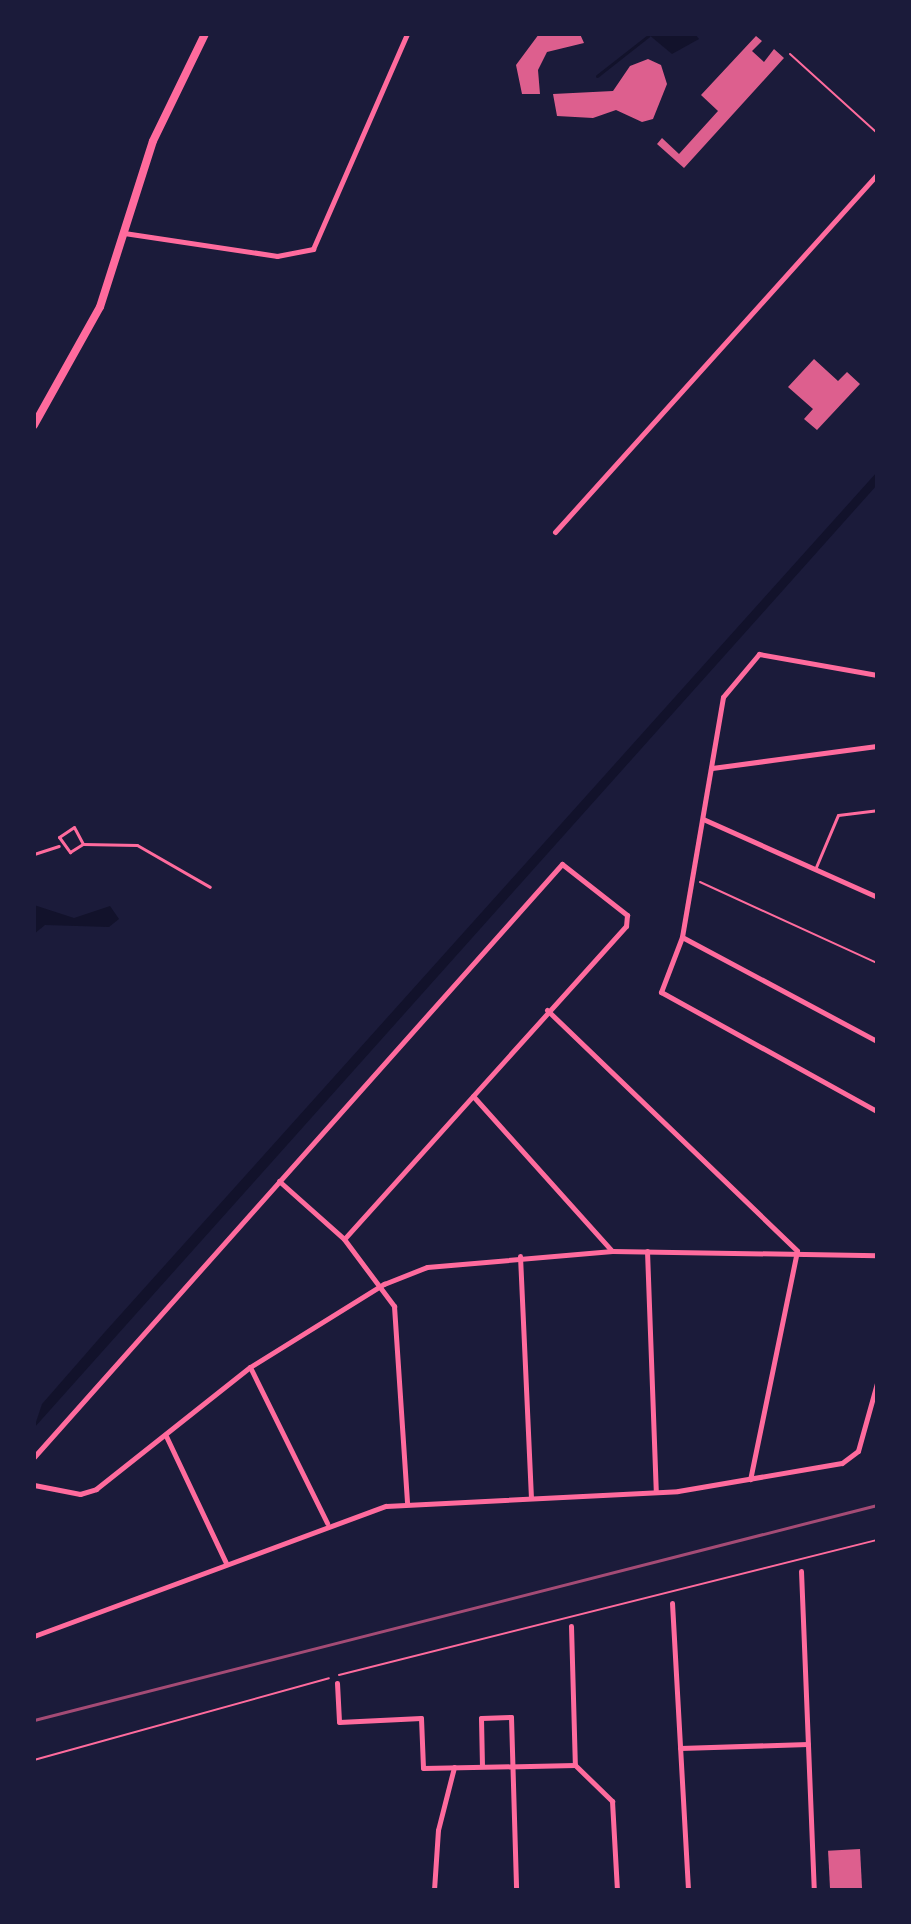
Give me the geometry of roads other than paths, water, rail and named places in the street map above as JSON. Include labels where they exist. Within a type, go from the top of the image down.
[{"type":"main road","points":[[34,425],[89,329],[153,141],[205,34]]},
{"type":"street","points":[[123,233],[277,256],[313,249],[407,34]]},
{"type":"street","points":[[555,532],[877,174]]},
{"type":"street","points":[[877,675],[759,654],[721,701],[682,937],[661,992],[877,1111]]},
{"type":"street","points":[[712,768],[877,746]]},
{"type":"street","points":[[703,819],[877,897]]},
{"type":"street","points":[[34,1457],[562,864],[619,908],[626,926],[547,1010],[344,1239]]},
{"type":"street","points":[[682,937],[877,1041]]},
{"type":"street","points":[[547,1010],[797,1251]]},
{"type":"street","points":[[473,1096],[612,1251]]},
{"type":"street","points":[[279,1181],[344,1239],[384,1284],[397,1314],[407,1504]]},
{"type":"street","points":[[34,1485],[87,1493],[166,1436],[250,1367],[384,1284],[436,1264],[612,1251],[797,1251],[877,1255]]},
{"type":"street","points":[[647,1251],[656,1491]]},
{"type":"street","points":[[750,1479],[797,1251]]},
{"type":"street","points":[[520,1256],[531,1497]]},
{"type":"street","points":[[250,1367],[327,1523]]},
{"type":"street","points":[[34,1636],[327,1523],[407,1504],[656,1491],[750,1479],[852,1458],[877,1383]]},
{"type":"street","points":[[166,1436],[226,1563]]},
{"type":"street","points":[[801,1571],[814,1890]]},
{"type":"street","points":[[672,1603],[688,1890]]},
{"type":"street","points":[[571,1626],[575,1765],[612,1801],[617,1890]]},
{"type":"street","points":[[337,1683],[339,1722],[421,1718],[423,1768],[575,1765]]},
{"type":"street","points":[[482,1766],[481,1718],[511,1717],[516,1890]]},
{"type":"street","points":[[680,1748],[808,1744]]},
{"type":"street","points":[[434,1890],[438,1830],[454,1767]]},
{"type":"lane","points":[[815,870],[838,815],[877,810]]},
{"type":"lane","points":[[60,846],[60,833],[70,827],[81,832],[83,844]]},
{"type":"lane","points":[[34,854],[60,846],[70,852],[83,844],[137,845],[210,887]]},
{"type":"waterway","points":[[597,76],[648,36]]},
{"type":"railway","points":[[34,1720],[877,1505]]}]
